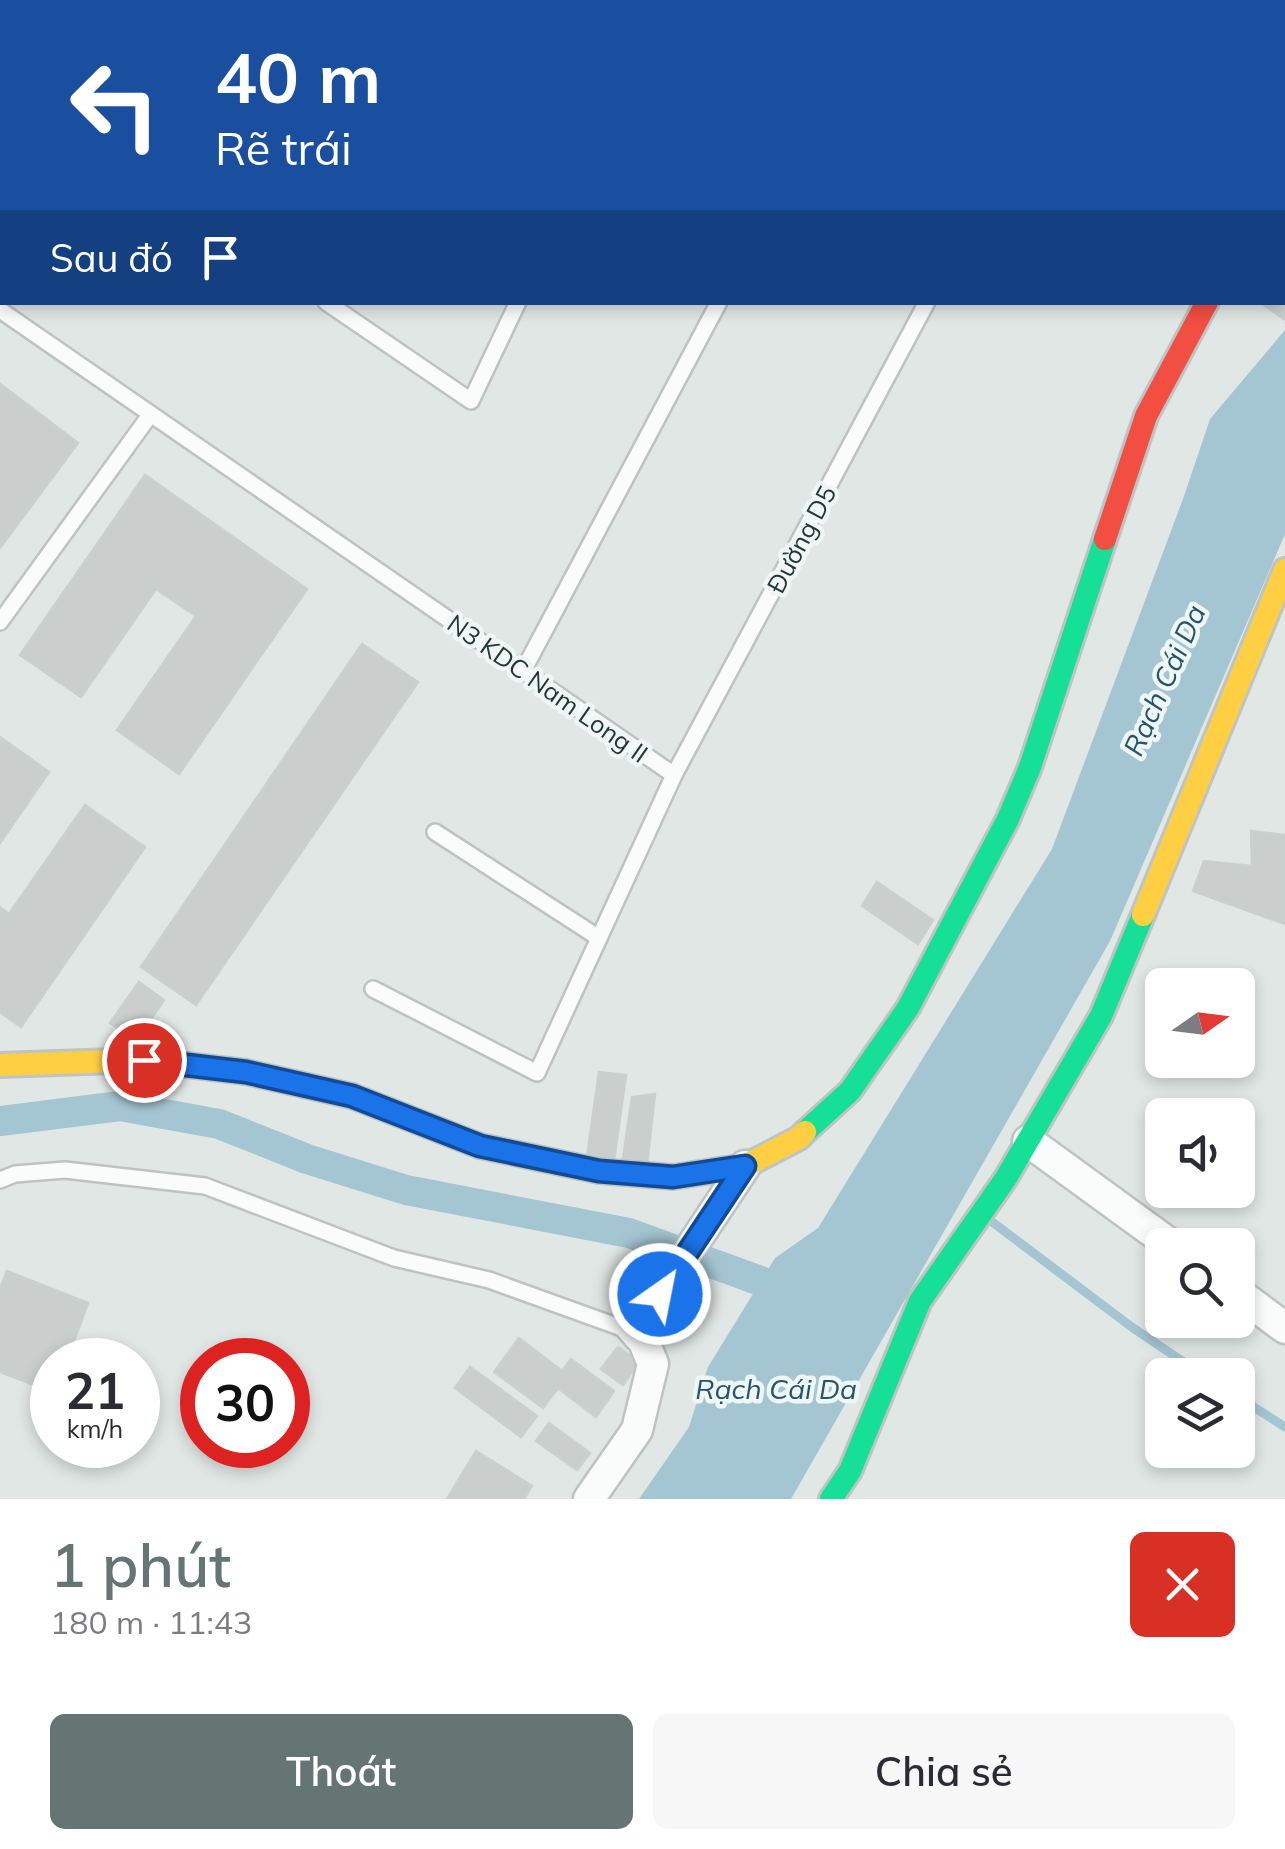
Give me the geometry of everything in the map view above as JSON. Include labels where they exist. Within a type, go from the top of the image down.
[{"type":"street","points":[[0,1065],[144,1060],[246,1072],[352,1096],[480,1146],[599,1171],[673,1177],[745,1166],[799,1138],[850,1091],[908,1008],[1008,819],[1030,768],[1146,416],[1205,305]]},
{"type":"street","points":[[831,1499],[850,1471],[920,1301],[1006,1178],[1101,1016],[1285,570]]},
{"type":"street","points":[[1028,1141],[1148,1228]]},
{"type":"street","points":[[590,1499],[637,1430],[653,1364],[638,1327],[745,1166]]},
{"type":"street","points":[[1255,1306],[1285,1328]]},
{"type":"lane","points":[[330,305],[471,401],[517,305]]},
{"type":"lane","points":[[523,671],[717,305]]},
{"type":"lane","name":"Đường D5","points":[[674,775],[926,305]]},
{"type":"lane","name":"N3 KDC Nam Long II","points":[[0,310],[674,775],[537,1074],[374,989]]},
{"type":"lane","points":[[0,622],[150,414]]},
{"type":"lane","points":[[435,832],[599,938]]},
{"type":"lane","points":[[0,1180],[15,1174],[66,1170],[205,1186],[394,1258],[489,1280],[622,1328],[653,1364]]},
{"type":"water","name":"Rạch Cái Da","points":[[1285,330],[1285,534],[1110,941],[791,1499],[639,1499],[689,1427],[708,1367],[775,1258],[818,1228],[1052,849],[1210,419]]},
{"type":"building","points":[[1264,305],[1285,305],[1285,320]]},
{"type":"building","points":[[0,384],[78,443],[0,548]]},
{"type":"building","points":[[145,475],[307,589],[179,774],[117,730],[196,616],[156,589],[81,697],[20,655]]},
{"type":"building","points":[[362,644],[418,682],[196,1005],[141,967]]},
{"type":"building","points":[[0,737],[49,772],[0,843]]},
{"type":"building","points":[[85,805],[145,847],[21,1027],[0,1012],[0,907],[9,914]]},
{"type":"building","points":[[1251,831],[1285,835],[1285,924],[1193,891],[1204,861],[1252,866]]},
{"type":"building","points":[[877,882],[933,920],[918,944],[862,906]]},
{"type":"building","points":[[139,982],[164,1000],[136,1041],[110,1023]]},
{"type":"building","points":[[599,1072],[626,1075],[614,1161],[587,1157]]},
{"type":"building","points":[[655,1094],[647,1165],[622,1165],[632,1097]]},
{"type":"building","points":[[7,1271],[88,1303],[75,1338],[30,1338],[30,1384],[0,1372],[0,1289]]},
{"type":"building","points":[[519,1338],[562,1371],[571,1359],[614,1391],[596,1417],[558,1388],[543,1408],[494,1372]]},
{"type":"building","points":[[618,1347],[639,1362],[623,1385],[601,1369]]},
{"type":"building","points":[[470,1367],[537,1416],[521,1437],[455,1388]]},
{"type":"building","points":[[549,1423],[590,1453],[577,1470],[536,1441]]},
{"type":"building","points":[[476,1451],[532,1486],[524,1499],[447,1499]]},
{"type":"waterway","points":[[0,1121],[120,1106],[219,1124],[307,1159],[406,1190],[629,1233],[799,1295]]},
{"type":"waterway","points":[[991,1221],[1178,1358]]},
{"type":"waterway","points":[[1255,1408],[1285,1427]]},
{"type":"traffic: fast","points":[[805,1132],[850,1091],[908,1008],[1008,819],[1030,767],[1105,539]]},
{"type":"traffic: fast","points":[[831,1499],[850,1471],[920,1301],[1006,1178],[1101,1016],[1143,915]]},
{"type":"traffic: slow","points":[[1143,915],[1285,570]]},
{"type":"traffic: slow","points":[[0,1065],[144,1060],[246,1072],[352,1096],[480,1146],[599,1171],[673,1177],[745,1166],[805,1132]]},
{"type":"traffic: jam","points":[[1105,539],[1146,416],[1205,305]]},
{"type":"route","points":[[144,1060],[246,1072],[352,1096],[480,1146],[599,1171],[673,1177],[745,1166],[660,1294]]}]
